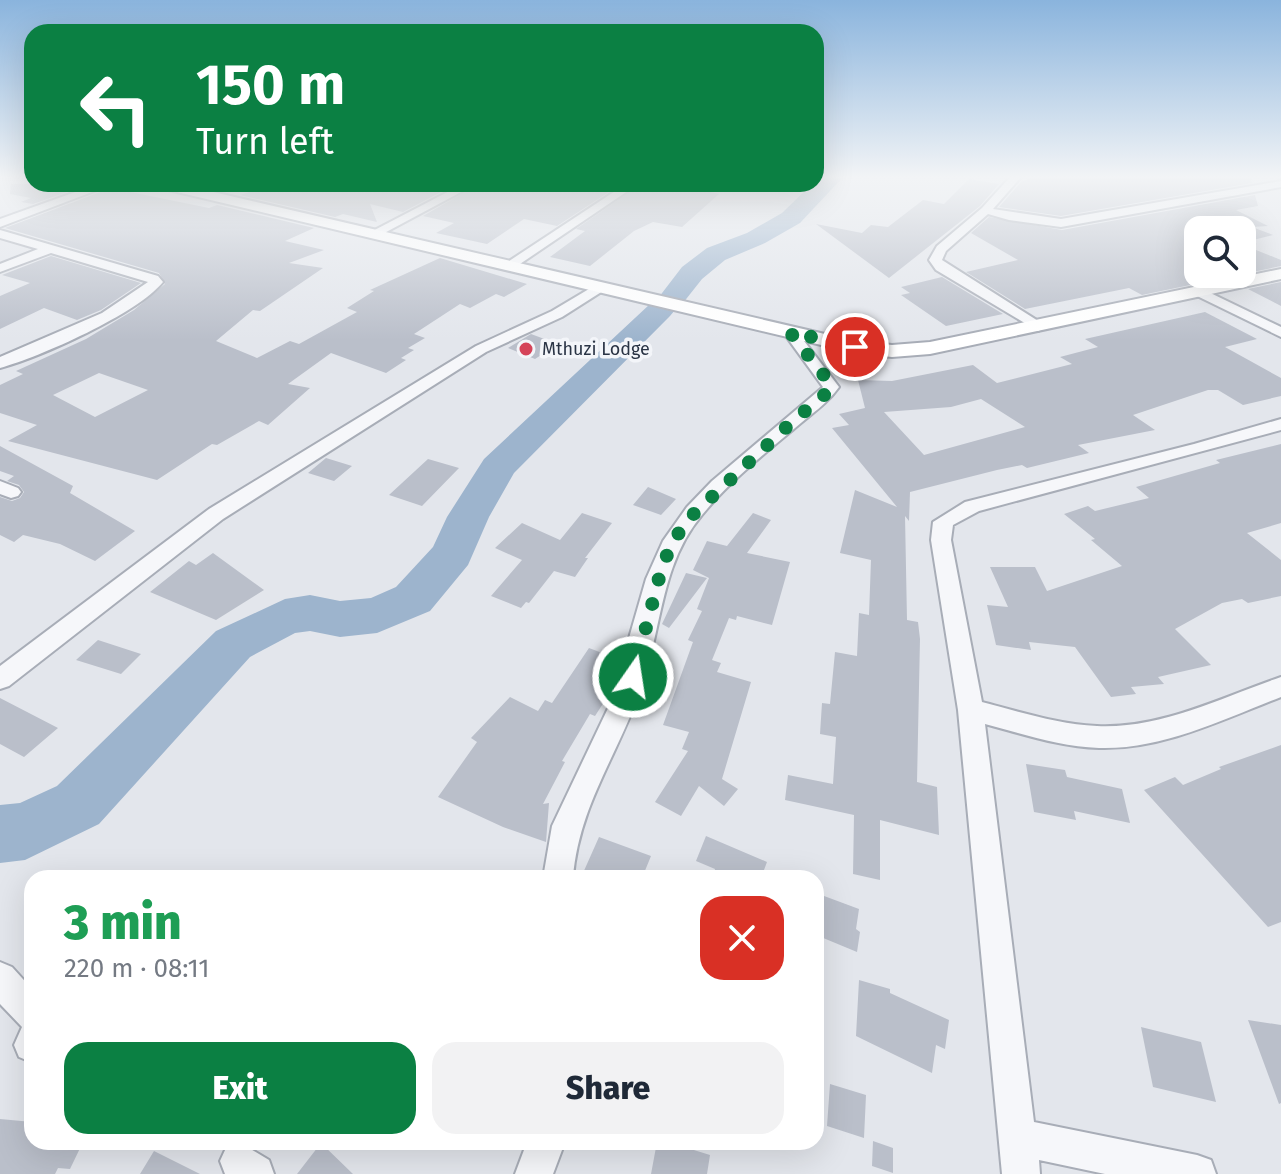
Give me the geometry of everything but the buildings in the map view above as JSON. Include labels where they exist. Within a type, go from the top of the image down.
[{"type":"street","points":[[354,231],[855,347],[892,351],[930,348],[1038,327],[1281,274]]},
{"type":"street","points":[[371,235],[379,231]]},
{"type":"street","points":[[509,265],[561,231]]},
{"type":"street","points":[[962,231],[941,249],[935,260],[941,267],[1038,327]]},
{"type":"street","points":[[0,234],[156,282],[149,292],[124,308],[0,363]]},
{"type":"street","points":[[0,268],[50,249]]},
{"type":"street","points":[[0,679],[216,514],[481,349],[557,314],[599,289]]},
{"type":"street","points":[[1198,291],[1281,333]]},
{"type":"street","points":[[559,870],[562,846],[583,782],[619,714],[633,677],[663,563],[673,541],[699,507],[831,387],[790,332]]},
{"type":"street","points":[[1021,1174],[971,710],[941,540],[943,522],[972,506],[1200,448],[1281,424]]},
{"type":"street","points":[[971,710],[1075,734],[1115,737],[1146,732],[1281,687]]},
{"type":"street","points":[[0,979],[24,1005]]},
{"type":"street","points":[[1017,1137],[1197,1174]]},
{"type":"street","points":[[534,1174],[543,1150]]},
{"type":"waterway","points":[[673,297],[692,273],[716,254],[769,231]]},
{"type":"waterway","points":[[0,834],[25,831],[78,805],[233,644],[285,617],[310,613],[340,619],[377,615],[413,599],[452,554],[468,517],[498,467],[660,310]]},
{"type":"place","name":"Mthuzi Lodge","points":[[526,349]]},
{"type":"route","points":[[633,677],[663,563],[684,523],[831,387],[790,332],[855,347]]}]
